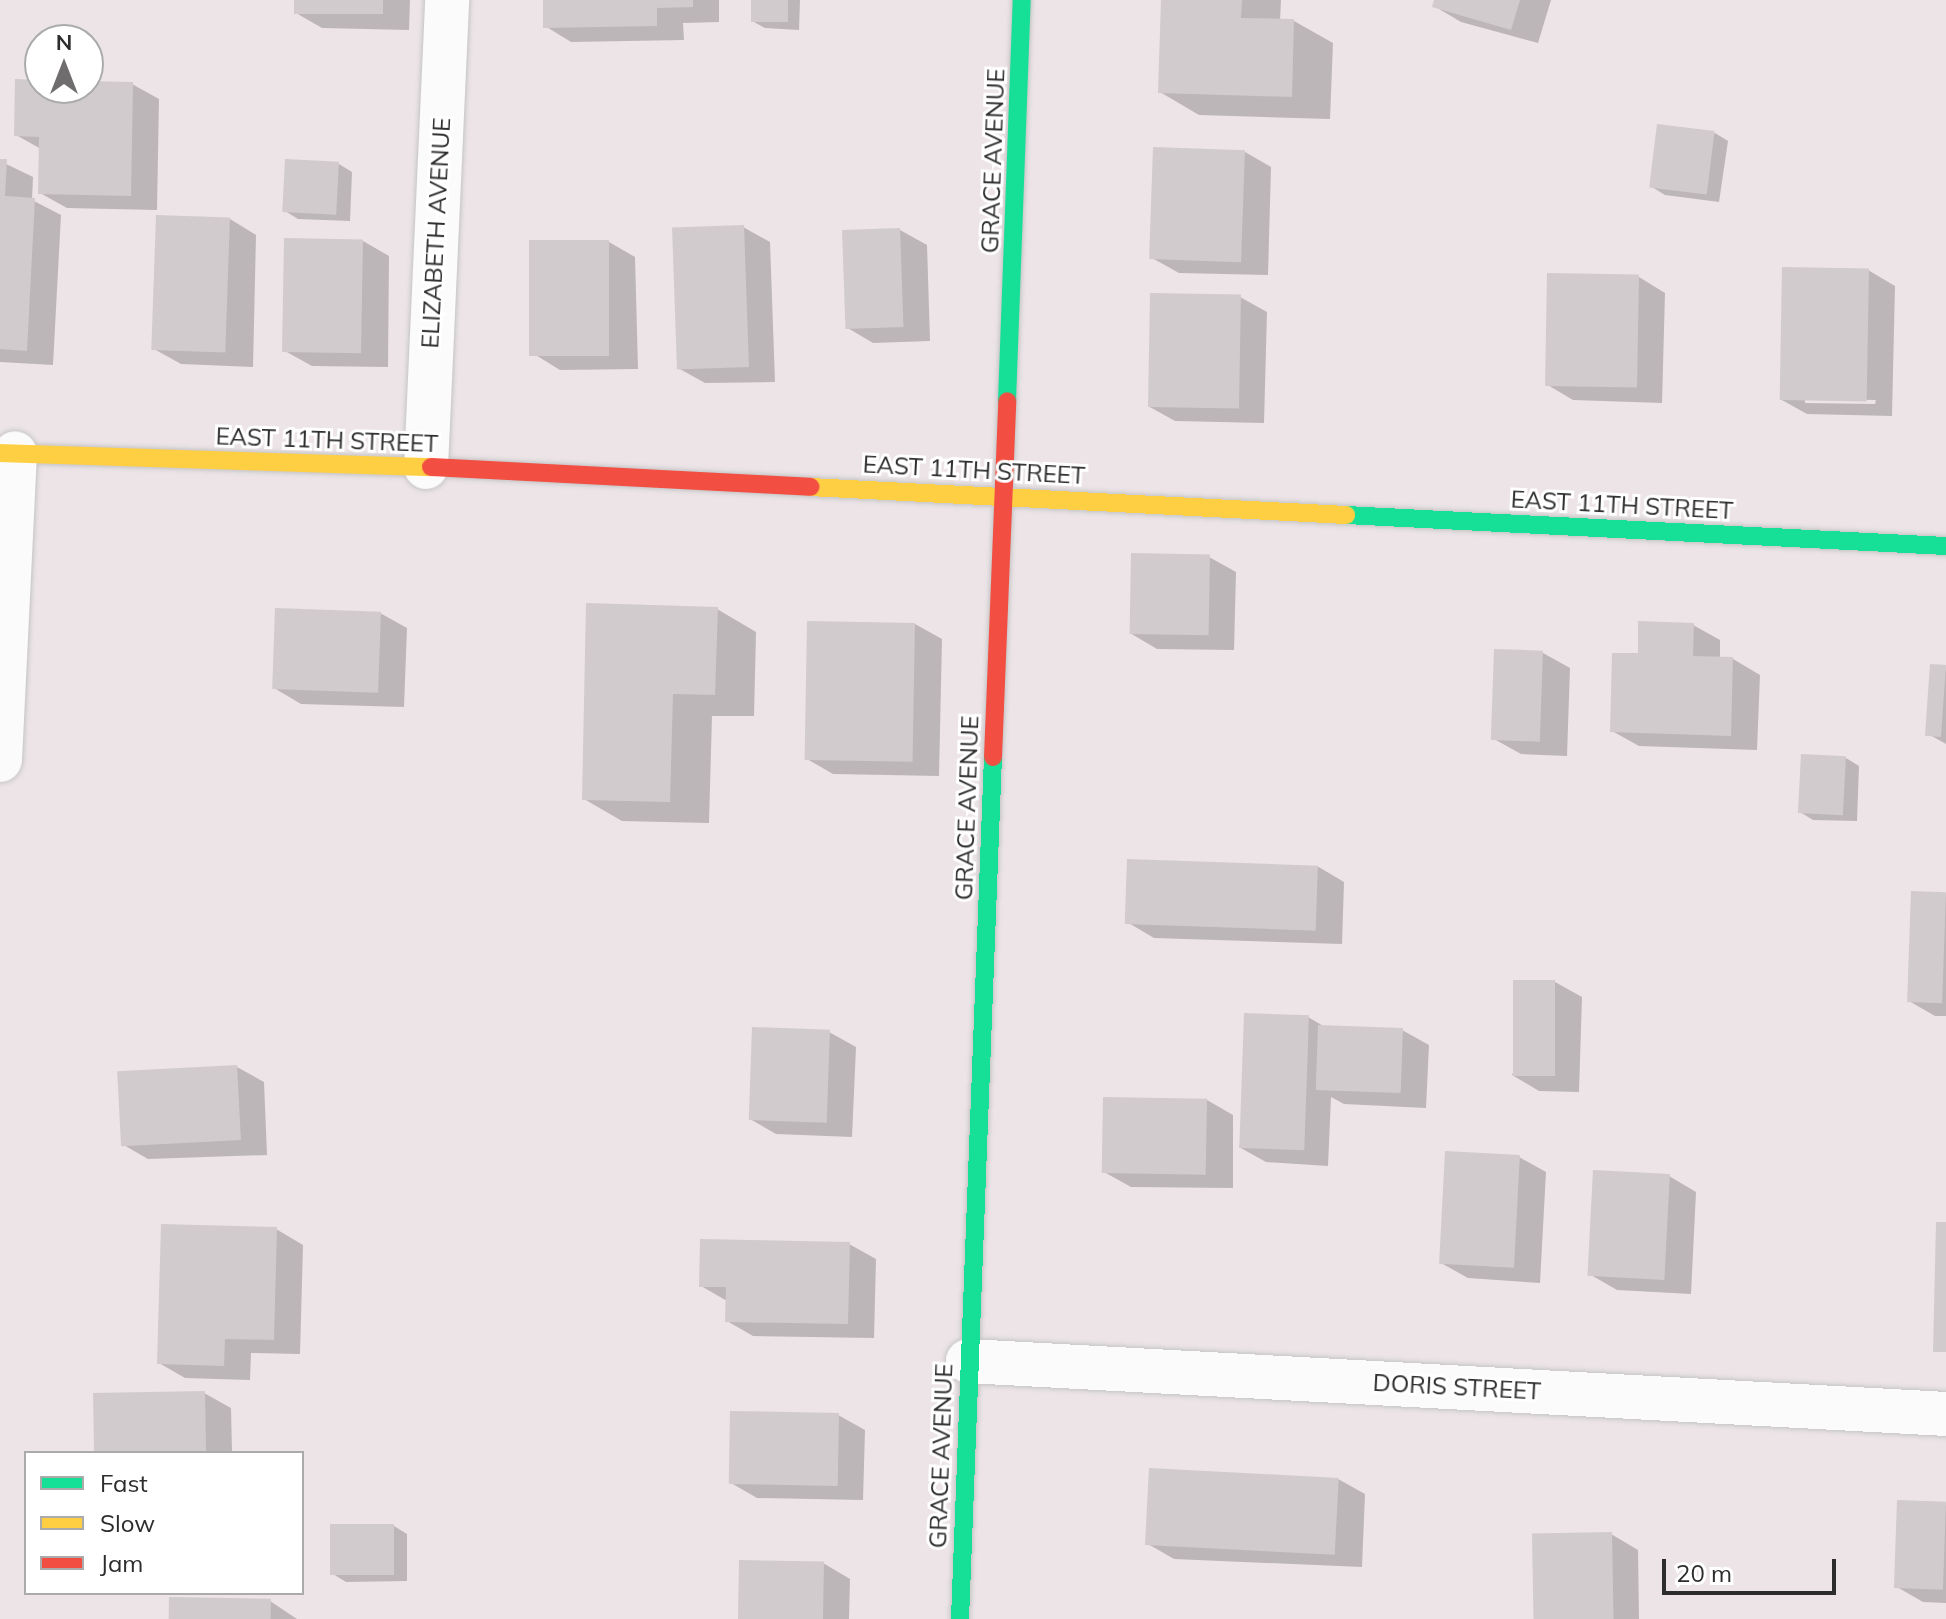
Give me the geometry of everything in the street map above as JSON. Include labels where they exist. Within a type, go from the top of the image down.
[{"type":"street","name":"ELIZABETH AVENUE","points":[[426,467],[447,0]]},
{"type":"street","name":"GRACE AVENUE","points":[[960,1619],[1022,0]]},
{"type":"street","name":"EAST 11TH STREET","points":[[8,453],[426,467],[1946,546]]},
{"type":"street","points":[[0,760],[8,453]]},
{"type":"street","name":"DORIS STREET","points":[[968,1361],[1946,1414]]},
{"type":"building","points":[[294,0],[383,0],[383,14],[294,14]]},
{"type":"building","points":[[543,0],[693,0],[693,7],[657,8],[657,26],[543,28]]},
{"type":"building","points":[[751,0],[788,0],[788,22],[751,22]]},
{"type":"building","points":[[1161,0],[1242,0],[1241,18],[1294,19],[1292,97],[1158,93]]},
{"type":"building","points":[[1434,0],[1520,0],[1511,30],[1432,7]]},
{"type":"building","points":[[15,79],[24,79],[24,104],[104,104],[104,81],[133,82],[131,196],[38,194],[39,137],[14,136]]},
{"type":"building","points":[[1657,124],[1715,131],[1707,195],[1649,188]]},
{"type":"building","points":[[1153,147],[1245,150],[1241,262],[1149,259]]},
{"type":"building","points":[[0,159],[7,159],[5,196],[35,198],[27,351],[0,349]]},
{"type":"building","points":[[285,159],[339,162],[336,215],[282,212]]},
{"type":"building","points":[[156,215],[230,218],[225,353],[151,350]]},
{"type":"building","points":[[744,225],[749,367],[677,369],[672,228]]},
{"type":"building","points":[[900,228],[903,327],[845,329],[842,230]]},
{"type":"building","points":[[284,238],[363,239],[361,353],[282,352]]},
{"type":"building","points":[[529,240],[609,240],[609,356],[529,356]]},
{"type":"building","points":[[1782,267],[1869,269],[1867,401],[1780,400]]},
{"type":"building","points":[[1547,273],[1639,275],[1637,388],[1545,386]]},
{"type":"building","points":[[1150,293],[1241,295],[1239,409],[1148,407]]},
{"type":"building","points":[[1131,553],[1210,554],[1209,635],[1130,634]]},
{"type":"building","points":[[586,603],[718,607],[715,695],[673,694],[670,802],[582,800]]},
{"type":"building","points":[[275,608],[381,612],[378,693],[272,689]]},
{"type":"building","points":[[807,621],[915,623],[913,762],[805,760]]},
{"type":"building","points":[[1638,621],[1694,623],[1693,656],[1733,657],[1731,736],[1610,732],[1612,653],[1638,653]]},
{"type":"building","points":[[1494,649],[1543,651],[1540,742],[1491,740]]},
{"type":"building","points":[[1930,664],[1946,665],[1941,737],[1925,736]]},
{"type":"building","points":[[1801,754],[1846,756],[1843,815],[1798,813]]},
{"type":"building","points":[[1127,859],[1318,866],[1316,931],[1125,924]]},
{"type":"building","points":[[1911,891],[1946,892],[1942,1003],[1907,1002]]},
{"type":"building","points":[[1513,980],[1555,980],[1555,1076],[1513,1076]]},
{"type":"building","points":[[1244,1013],[1309,1015],[1304,1150],[1239,1148]]},
{"type":"building","points":[[1318,1025],[1403,1028],[1401,1093],[1316,1090]]},
{"type":"building","points":[[752,1027],[830,1030],[827,1123],[749,1120]]},
{"type":"building","points":[[237,1065],[241,1140],[121,1146],[117,1071]]},
{"type":"building","points":[[1103,1097],[1207,1099],[1206,1175],[1102,1173]]},
{"type":"building","points":[[1445,1151],[1520,1155],[1514,1268],[1439,1264]]},
{"type":"building","points":[[1593,1170],[1670,1174],[1664,1280],[1587,1276]]},
{"type":"building","points":[[1936,1222],[1946,1222],[1946,1352],[1933,1352]]},
{"type":"building","points":[[161,1224],[277,1227],[274,1340],[225,1339],[224,1366],[157,1364]]},
{"type":"building","points":[[700,1239],[850,1242],[848,1324],[725,1322],[726,1287],[699,1287]]},
{"type":"building","points":[[205,1391],[206,1451],[94,1451],[93,1393]]},
{"type":"building","points":[[730,1411],[839,1413],[838,1486],[729,1484]]},
{"type":"building","points":[[1149,1468],[1339,1478],[1335,1555],[1145,1545]]},
{"type":"building","points":[[1897,1500],[1946,1502],[1943,1590],[1894,1588]]},
{"type":"building","points":[[330,1524],[394,1524],[394,1575],[330,1575]]},
{"type":"building","points":[[1612,1532],[1614,1619],[1534,1619],[1532,1533]]},
{"type":"building","points":[[739,1560],[824,1561],[823,1619],[738,1619]]},
{"type":"building","points":[[169,1597],[271,1599],[271,1619],[169,1619]]},
{"type":"traffic: fast","points":[[1007,401],[1022,0]]},
{"type":"traffic: fast","points":[[1346,515],[1946,546]]},
{"type":"traffic: fast","points":[[960,1619],[993,757]]},
{"type":"traffic: slow","points":[[0,453],[431,467]]},
{"type":"traffic: slow","points":[[810,487],[1346,515]]},
{"type":"traffic: jam","points":[[993,757],[1007,401]]},
{"type":"traffic: jam","points":[[431,467],[810,487]]}]
